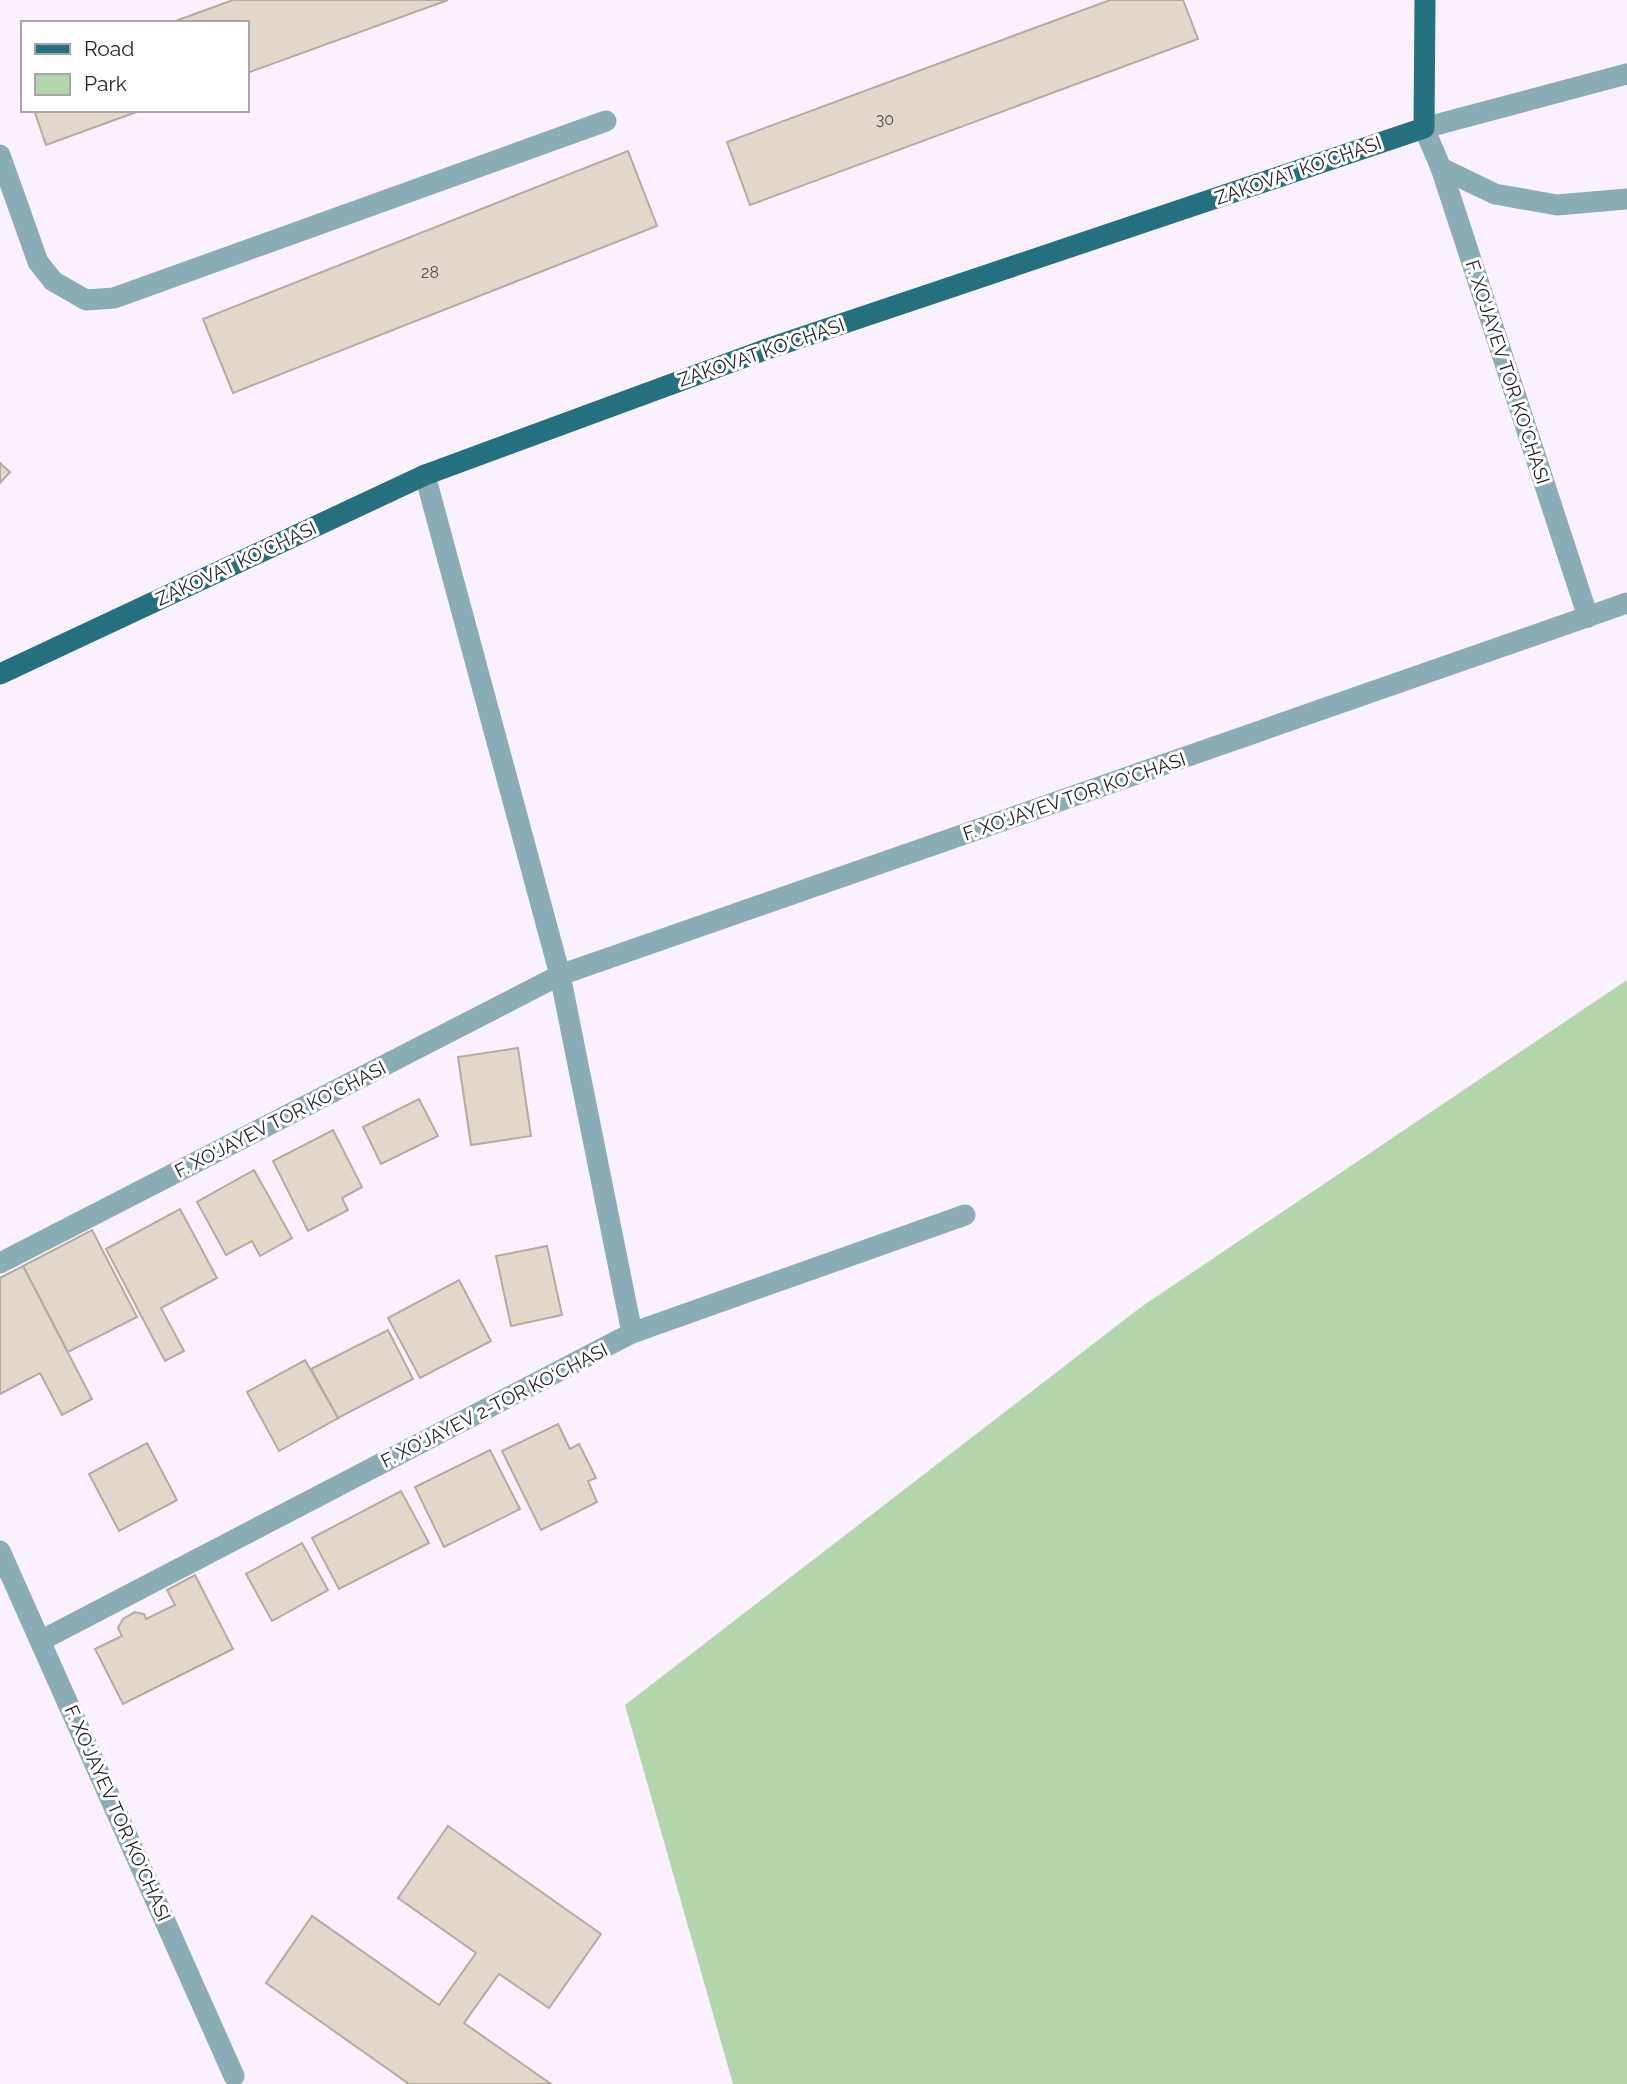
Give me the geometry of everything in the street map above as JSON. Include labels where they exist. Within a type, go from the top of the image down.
[{"type":"main road","points":[[1424,0],[1424,128]]},
{"type":"main road","name":"ZAKOVAT KO'CHASI","points":[[0,674],[425,475],[764,350],[1424,128]]},
{"type":"street","points":[[1424,128],[1627,74]]},
{"type":"street","points":[[0,155],[38,262],[53,281],[86,300],[114,298],[606,121]]},
{"type":"street","name":"F. XO‘JAYEV TOR KO‘CHASI","points":[[1424,128],[1441,168],[1588,617]]},
{"type":"street","points":[[1441,168],[1495,194],[1557,205],[1627,200]]},
{"type":"street","points":[[425,475],[560,975],[632,1333]]},
{"type":"street","name":"F. XO‘JAYEV TOR KO‘CHASI","points":[[0,1263],[560,975],[1627,603]]},
{"type":"street","name":"F. XO‘JAYEV 2-TOR KO‘CHASI","points":[[42,1640],[632,1333],[965,1215]]},
{"type":"street","name":"F. XO‘JAYEV TOR KO‘CHASI","points":[[0,1551],[42,1640],[234,2076]]},
{"type":"green space","points":[[1627,980],[1627,2084],[733,2084],[625,1705],[1141,1307]]},
{"type":"building","points":[[233,0],[448,0],[248,73],[248,21],[175,21]]},
{"type":"building","points":[[1110,0],[1183,0],[1198,39],[750,205],[727,142]]},
{"type":"building","points":[[35,112],[137,112],[46,145]]},
{"type":"building","points":[[628,151],[657,226],[233,393],[203,319]]},
{"type":"building","points":[[0,463],[10,472],[0,483]]},
{"type":"building","points":[[518,1048],[531,1136],[471,1145],[458,1057]]},
{"type":"building","points":[[419,1099],[438,1136],[381,1164],[363,1127]]},
{"type":"building","points":[[333,1130],[362,1187],[342,1198],[348,1210],[308,1231],[273,1161]]},
{"type":"building","points":[[254,1170],[292,1238],[260,1256],[252,1241],[226,1255],[197,1202]]},
{"type":"building","points":[[180,1209],[217,1278],[161,1308],[184,1351],[165,1361],[106,1249]]},
{"type":"building","points":[[92,1230],[137,1317],[68,1352],[23,1266]]},
{"type":"building","points":[[547,1246],[562,1315],[511,1326],[496,1256]]},
{"type":"building","points":[[23,1266],[92,1399],[62,1415],[40,1373],[0,1394],[0,1278]]},
{"type":"building","points":[[459,1280],[491,1341],[420,1378],[388,1318]]},
{"type":"building","points":[[388,1330],[413,1379],[338,1418],[311,1369]]},
{"type":"building","points":[[305,1360],[338,1418],[279,1451],[247,1392]]},
{"type":"building","points":[[558,1424],[570,1449],[579,1444],[596,1478],[588,1481],[597,1502],[541,1530],[502,1451]]},
{"type":"building","points":[[147,1443],[177,1500],[119,1531],[89,1474]]},
{"type":"building","points":[[490,1450],[520,1509],[444,1547],[415,1487]]},
{"type":"building","points":[[401,1491],[429,1543],[339,1589],[312,1538]]},
{"type":"building","points":[[302,1543],[328,1590],[272,1621],[246,1574]]},
{"type":"building","points":[[195,1575],[233,1649],[123,1704],[95,1649],[122,1636],[118,1628],[123,1619],[135,1612],[144,1614],[146,1619],[175,1605],[167,1590]]},
{"type":"building","points":[[448,1826],[601,1934],[549,2008],[499,1974],[464,2023],[551,2084],[409,2084],[266,1983],[312,1916],[439,2005],[476,1953],[398,1898]]}]
